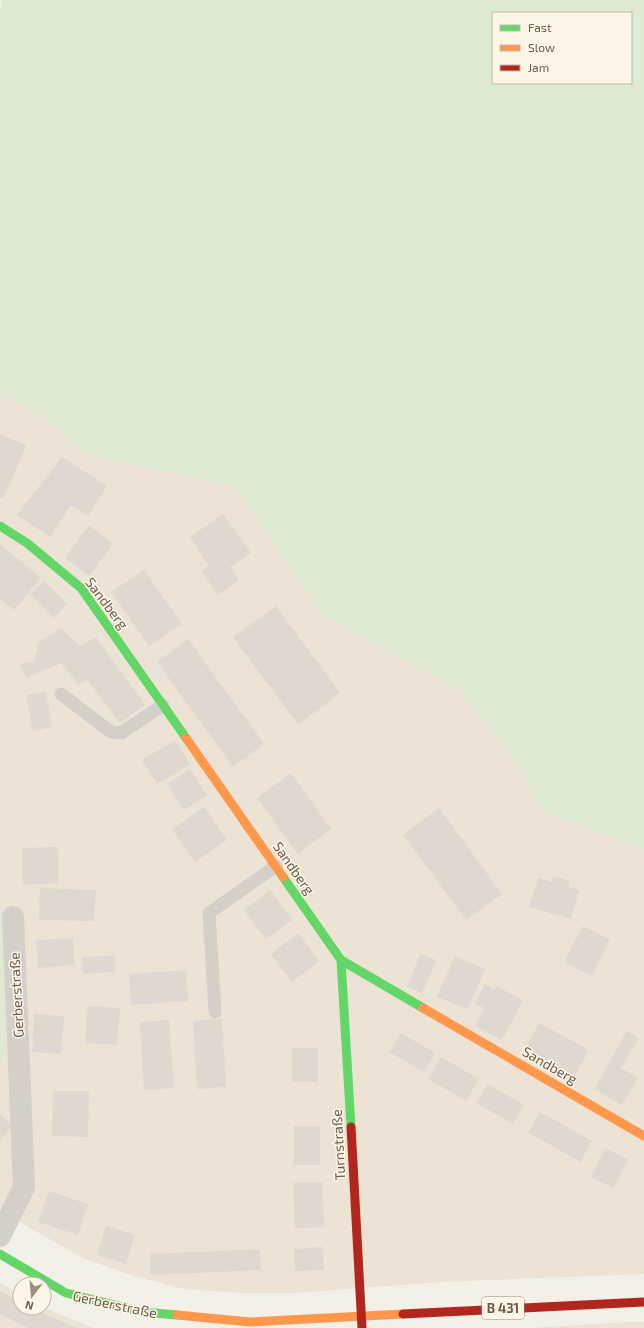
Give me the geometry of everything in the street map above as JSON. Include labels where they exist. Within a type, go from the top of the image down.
[{"type":"street","name":"Sandberg","points":[[0,526],[27,543],[81,588],[341,960],[644,1136]]},
{"type":"street","name":"Gerberstraße","points":[[0,1236],[24,1186],[13,917]]},
{"type":"street","name":"Turnstraße","points":[[341,960],[362,1328]]},
{"type":"street","name":"Gerberstraße","points":[[0,1254],[66,1293],[143,1312],[250,1322],[361,1317]]},
{"type":"street","name":"B 431","points":[[361,1317],[644,1302]]},
{"type":"lane","points":[[61,694],[111,732],[121,733],[163,705]]},
{"type":"lane","points":[[215,1012],[208,913],[276,866]]},
{"type":"shaded area","points":[[0,393],[42,415],[87,454],[236,487],[321,614],[457,688],[506,747],[543,811],[644,849],[644,1274],[441,1282],[295,1293],[241,1293],[184,1289],[134,1276],[85,1259],[28,1227],[0,1208]]},
{"type":"shaded area","points":[[0,1283],[12,1290],[12,1316],[52,1316],[52,1311],[94,1328],[0,1328]]},
{"type":"shaded area","points":[[644,1322],[644,1328],[528,1328]]},
{"type":"green space","points":[[2,0],[644,0],[644,849],[543,811],[506,747],[457,688],[321,614],[236,487],[87,454],[42,415],[0,393],[0,11]]},
{"type":"green space","points":[[0,899],[2,900],[5,1059],[0,1062]]},
{"type":"building","points":[[0,434],[26,445],[4,498],[0,497]]},
{"type":"building","points":[[62,457],[107,486],[88,516],[71,505],[50,537],[17,515]]},
{"type":"building","points":[[223,514],[251,553],[230,567],[239,580],[218,595],[201,571],[209,566],[190,537]]},
{"type":"building","points":[[89,525],[113,544],[89,576],[65,558]]},
{"type":"building","points":[[0,544],[41,578],[14,610],[0,599]]},
{"type":"building","points":[[144,570],[182,624],[149,646],[111,592]]},
{"type":"building","points":[[44,581],[67,604],[54,618],[30,594]]},
{"type":"building","points":[[276,606],[340,693],[298,725],[233,637]]},
{"type":"building","points":[[61,628],[80,646],[96,637],[145,705],[120,723],[87,679],[79,685],[61,663],[26,678],[20,664],[34,661],[39,642]]},
{"type":"building","points":[[188,639],[264,744],[233,767],[157,662]]},
{"type":"building","points":[[46,691],[52,727],[33,731],[26,695]]},
{"type":"building","points":[[175,740],[190,764],[157,784],[142,760]]},
{"type":"building","points":[[190,769],[207,795],[184,810],[167,784]]},
{"type":"building","points":[[291,773],[331,829],[298,854],[257,798]]},
{"type":"building","points":[[204,807],[227,840],[195,862],[172,829]]},
{"type":"building","points":[[439,808],[502,894],[466,920],[403,835]]},
{"type":"building","points":[[58,847],[59,883],[23,885],[22,848]]},
{"type":"building","points":[[553,876],[570,881],[568,887],[579,890],[571,919],[529,907],[538,878],[552,882]]},
{"type":"building","points":[[40,888],[96,890],[94,921],[39,920]]},
{"type":"building","points":[[270,890],[292,920],[266,939],[244,910]]},
{"type":"building","points":[[583,926],[610,940],[591,976],[564,962]]},
{"type":"building","points":[[298,933],[319,961],[292,982],[271,954]]},
{"type":"building","points":[[73,938],[74,965],[38,968],[36,940]]},
{"type":"building","points":[[420,954],[436,960],[422,993],[407,987]]},
{"type":"building","points":[[115,956],[115,972],[83,974],[82,957]]},
{"type":"building","points":[[455,956],[485,969],[468,1009],[437,997]]},
{"type":"building","points":[[186,970],[188,1001],[131,1005],[129,974]]},
{"type":"building","points":[[485,984],[494,989],[496,986],[523,1000],[502,1040],[475,1026],[484,1008],[475,1004]]},
{"type":"building","points":[[88,1006],[120,1008],[117,1045],[85,1043]]},
{"type":"building","points":[[34,1014],[64,1016],[61,1054],[32,1052]]},
{"type":"building","points":[[222,1019],[226,1087],[197,1089],[193,1021]]},
{"type":"building","points":[[169,1020],[174,1088],[144,1090],[140,1022]]},
{"type":"building","points":[[539,1023],[589,1050],[575,1076],[525,1050]]},
{"type":"building","points":[[627,1031],[639,1038],[621,1068],[638,1078],[622,1105],[594,1089]]},
{"type":"building","points":[[401,1033],[435,1053],[424,1072],[389,1052]]},
{"type":"building","points":[[292,1048],[318,1048],[318,1082],[292,1082]]},
{"type":"building","points":[[441,1057],[479,1079],[466,1101],[428,1079]]},
{"type":"building","points":[[488,1084],[524,1105],[513,1124],[476,1103]]},
{"type":"building","points":[[53,1091],[89,1091],[88,1137],[52,1136]]},
{"type":"building","points":[[540,1112],[592,1141],[580,1162],[528,1132]]},
{"type":"building","points":[[0,1114],[13,1127],[0,1140]]},
{"type":"building","points":[[294,1126],[320,1126],[320,1165],[294,1165]]},
{"type":"building","points":[[605,1148],[628,1159],[614,1188],[591,1177]]},
{"type":"building","points":[[322,1182],[324,1227],[295,1228],[293,1183]]},
{"type":"building","points":[[49,1191],[88,1204],[78,1235],[38,1222]]},
{"type":"building","points":[[106,1226],[135,1235],[126,1264],[97,1255]]},
{"type":"building","points":[[323,1247],[324,1270],[295,1271],[294,1249]]},
{"type":"building","points":[[260,1249],[261,1270],[151,1275],[150,1254]]},
{"type":"building","points":[[0,1291],[12,1298],[12,1316],[49,1316],[76,1328],[28,1328],[0,1314]]},
{"type":"traffic: fast","points":[[0,526],[27,543],[81,588],[186,738]]},
{"type":"traffic: fast","points":[[283,877],[341,960],[423,1008]]},
{"type":"traffic: fast","points":[[341,960],[351,1127]]},
{"type":"traffic: fast","points":[[0,1254],[66,1293],[143,1312],[177,1315]]},
{"type":"traffic: slow","points":[[186,738],[283,877]]},
{"type":"traffic: slow","points":[[423,1008],[644,1136]]},
{"type":"traffic: slow","points":[[177,1315],[250,1322],[403,1314]]},
{"type":"traffic: jam","points":[[351,1127],[362,1328]]},
{"type":"traffic: jam","points":[[403,1314],[644,1302]]}]
